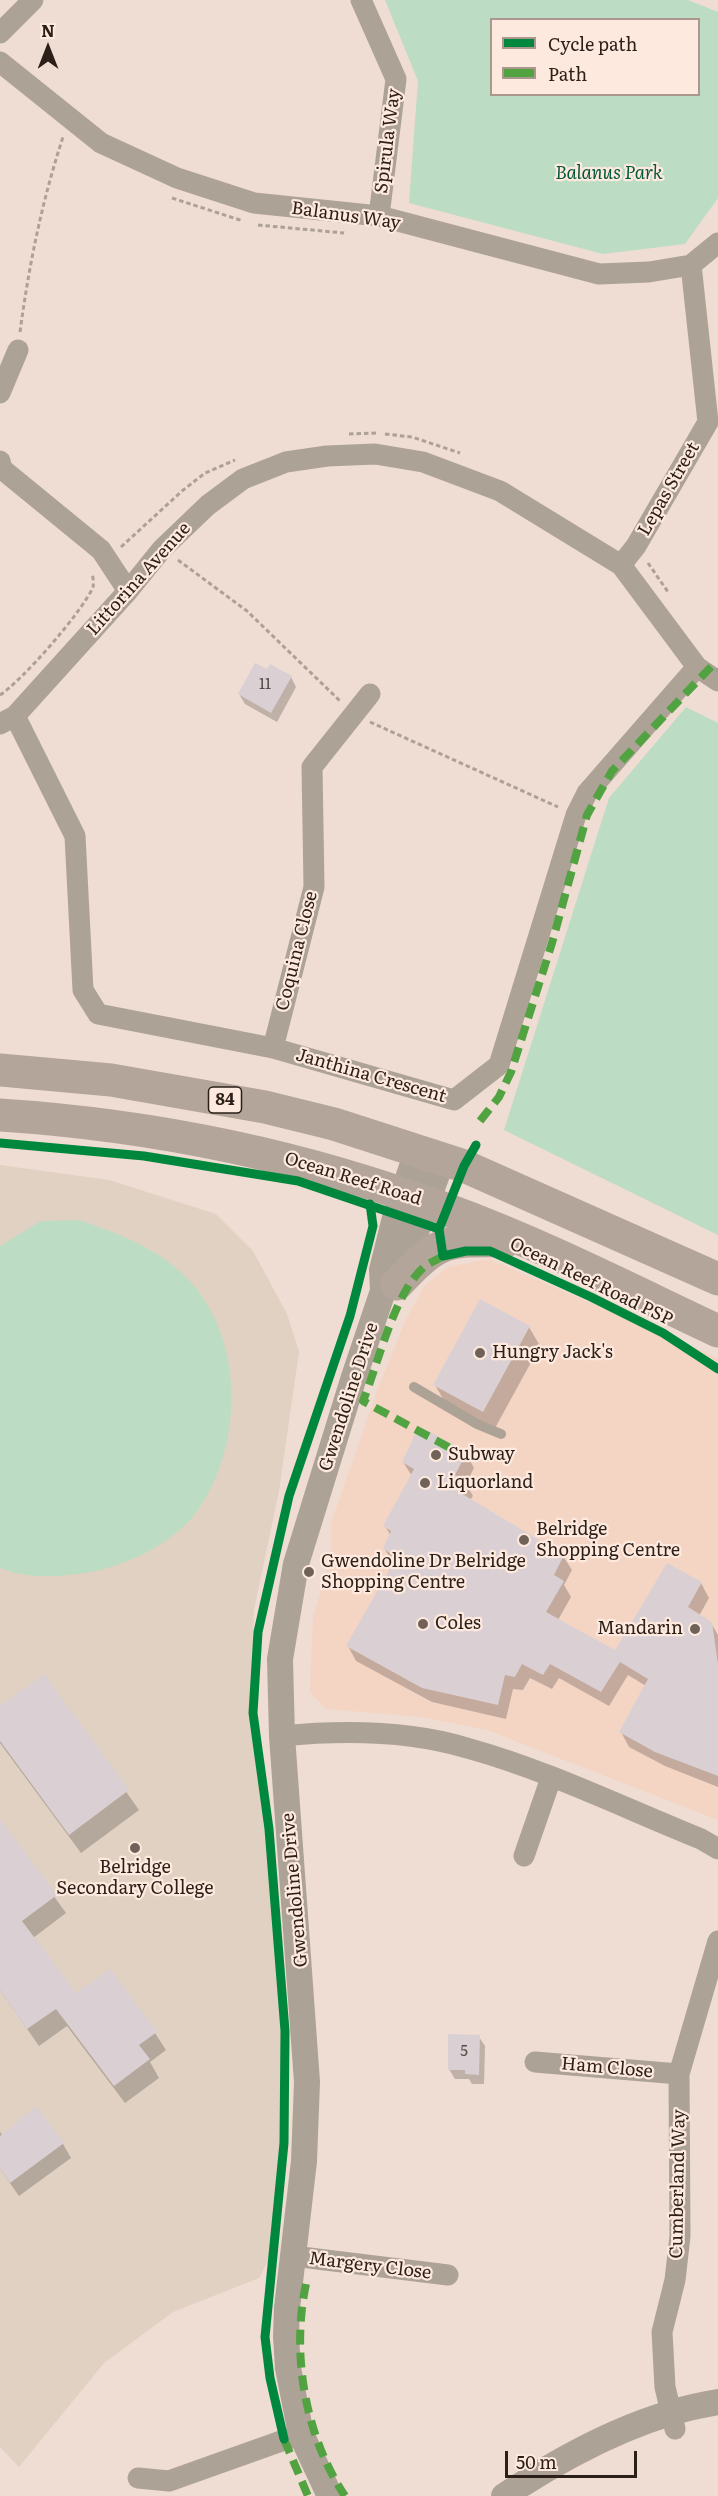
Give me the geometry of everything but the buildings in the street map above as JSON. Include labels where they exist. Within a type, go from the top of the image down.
[{"type":"main road","name":"84","points":[[0,1070],[111,1080],[265,1107],[431,1154],[718,1279]]},
{"type":"main road","name":"Ocean Reef Road","points":[[0,1115],[110,1126],[255,1150],[415,1198],[528,1242],[718,1331]]},
{"type":"main road","points":[[390,1288],[419,1260],[441,1245],[458,1240],[528,1242]]},
{"type":"street","points":[[0,33],[33,0]]},
{"type":"street","name":"Spirula Way","points":[[361,0],[396,79],[379,216]]},
{"type":"street","name":"Balanus Way","points":[[0,62],[101,143],[177,178],[254,203],[379,216],[599,274],[649,272],[691,265],[718,243]]},
{"type":"street","name":"Lepas Street","points":[[621,566],[713,424],[691,265]]},
{"type":"street","points":[[0,393],[18,350]]},
{"type":"street","name":"Littorina Avenue","points":[[8,720],[128,591],[162,549],[208,505],[243,479],[286,462],[327,456],[375,454],[423,462],[500,491],[621,566],[697,667],[718,681]]},
{"type":"street","points":[[0,461],[2,469],[101,550],[128,591]]},
{"type":"street","name":"Janthina Crescent","points":[[8,720],[75,836],[83,990],[98,1014],[273,1048],[454,1100],[500,1065],[576,815],[587,794],[697,667]]},
{"type":"street","name":"Coquina Close","points":[[273,1048],[314,887],[312,767],[370,694]]},
{"type":"street","name":"Gwendoline Drive","points":[[330,2496],[301,2434],[288,2368],[286,2336],[304,2161],[307,2082],[282,1736],[280,1659],[296,1564],[352,1380],[390,1288],[415,1198],[431,1154]]},
{"type":"street","points":[[282,1736],[351,1732],[419,1738],[467,1747],[551,1778],[701,1839],[718,1849]]},
{"type":"street","points":[[524,1856],[551,1778]]},
{"type":"street","name":"Cumberland Way","points":[[673,2421],[665,2387],[662,2332],[675,2280],[680,2236],[679,2074],[718,1941]]},
{"type":"street","name":"Ham Close","points":[[535,2062],[679,2074]]},
{"type":"street","name":"Margery Close","points":[[293,2256],[448,2276]]},
{"type":"street","points":[[533,2496],[673,2421],[718,2402]]},
{"type":"street","points":[[504,2496],[592,2444],[673,2421],[718,2419]]},
{"type":"street","points":[[138,2478],[169,2481],[301,2434]]},
{"type":"lane","points":[[414,1387],[477,1424],[501,1434]]},
{"type":"path","points":[[18,350],[29,264],[46,192],[70,118]]},
{"type":"path","points":[[340,434],[371,433],[412,437],[443,446],[463,455]]},
{"type":"path","points":[[0,695],[42,654],[76,612],[94,585],[91,559],[109,546],[123,548],[182,491],[206,473],[239,458]]},
{"type":"path","points":[[636,546],[644,550],[646,561],[668,593]]},
{"type":"shaded area","name":"Belridge Secondary College","points":[[0,1165],[109,1180],[216,1214],[253,1251],[287,1314],[299,1352],[279,1491],[254,1610],[251,1714],[261,1775],[278,1922],[287,2042],[278,2202],[272,2253],[259,2278],[173,2312],[104,2363],[19,2467],[0,2447]]},
{"type":"shaded area","name":"Belridge Shopping Centre","points":[[489,1259],[718,1358],[718,1820],[487,1730],[422,1717],[326,1709],[310,1692],[313,1616],[331,1558],[331,1523],[377,1391],[405,1321],[425,1285],[448,1267]]},
{"type":"green space","name":"Balanus Park","points":[[385,0],[688,0],[718,12],[718,198],[685,244],[603,254],[409,203],[418,81]]},
{"type":"green space","points":[[686,707],[718,723],[718,1235],[504,1130],[609,798]]},
{"type":"green space","points":[[80,1220],[137,1243],[163,1258],[187,1278],[206,1302],[219,1329],[228,1359],[231,1390],[230,1421],[225,1452],[214,1481],[200,1507],[178,1532],[149,1551],[117,1565],[85,1573],[53,1576],[10,1572],[0,1568],[0,1246],[41,1221]]},
{"type":"marked path","points":[[480,1121],[499,1097],[511,1072],[552,943],[587,815],[612,771],[713,665],[718,668]]},
{"type":"marked path","points":[[443,1256],[423,1268],[404,1295],[388,1330],[363,1401],[465,1456]]},
{"type":"marked path","points":[[306,2284],[300,2338],[305,2394],[320,2447],[331,2473],[345,2496]]},
{"type":"marked path","points":[[284,2439],[308,2496]]},
{"type":"cycle path","points":[[0,1143],[144,1156],[298,1181],[439,1229]]},
{"type":"cycle path","name":"Ocean Reef Road PSP","points":[[476,1145],[464,1166],[439,1229],[443,1256],[466,1251],[490,1251],[663,1333],[718,1369]]},
{"type":"cycle path","points":[[284,2439],[270,2378],[265,2337],[284,2143],[285,2031],[269,1829],[253,1713],[258,1632],[289,1496],[350,1316],[373,1226],[370,1204]]},
{"type":"place","name":"Hungry Jack's","points":[[480,1353]]},
{"type":"place","name":"Subway","points":[[436,1455]]},
{"type":"place","name":"Liquorland","points":[[425,1483]]},
{"type":"place","name":"Belridge Shopping Centre","points":[[524,1540]]},
{"type":"place","name":"Gwendoline Dr Belridge Shopping Centre","points":[[309,1572]]},
{"type":"place","name":"Coles","points":[[423,1624]]},
{"type":"place","name":"Mandarin","points":[[695,1629]]},
{"type":"place","name":"Belridge Secondary College","points":[[135,1848]]}]
